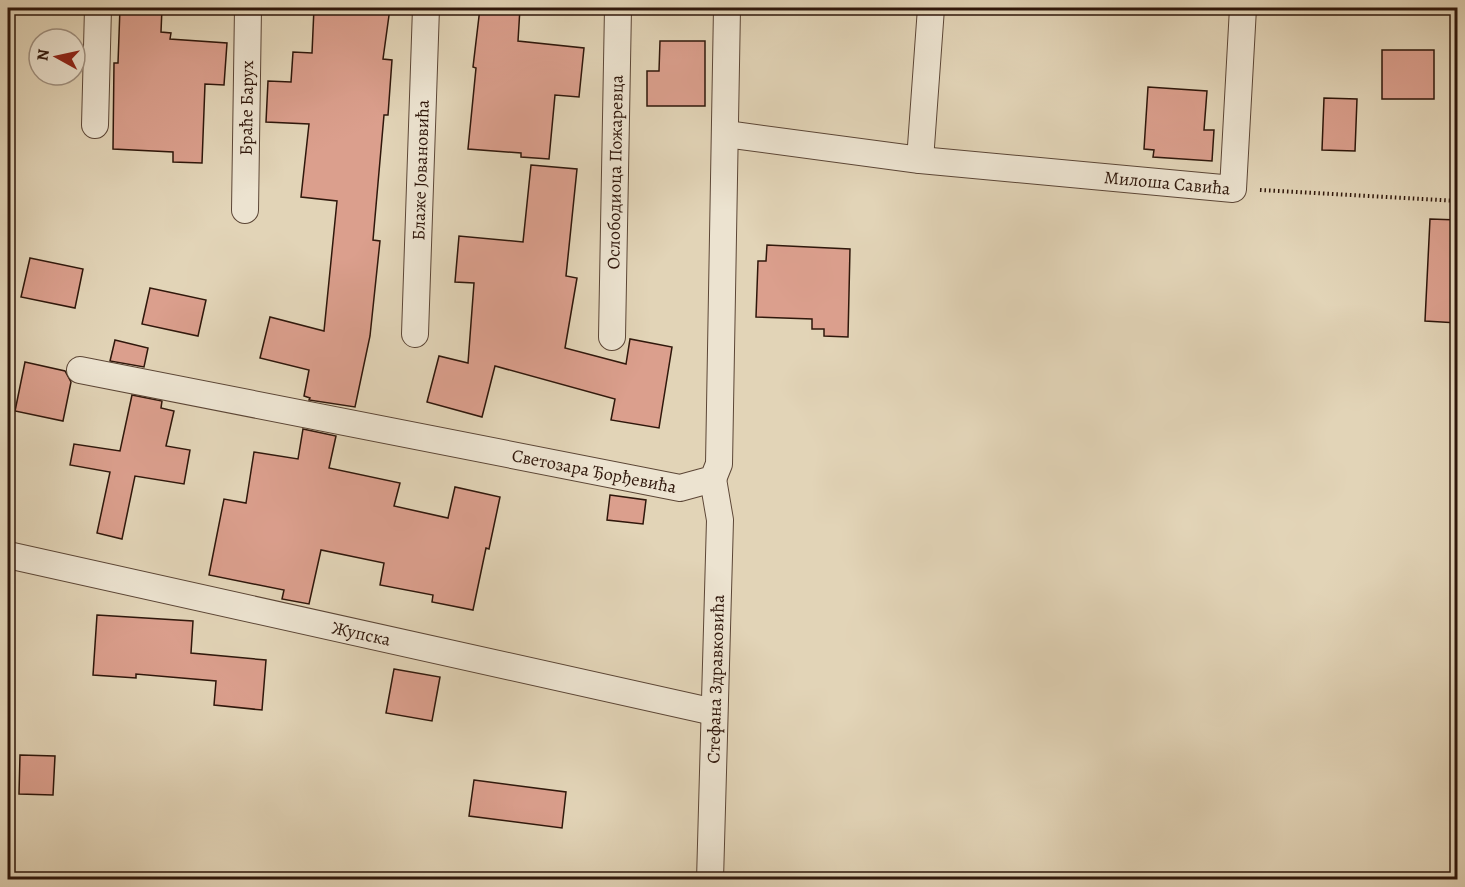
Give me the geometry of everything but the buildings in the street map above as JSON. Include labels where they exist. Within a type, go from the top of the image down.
[{"type":"street","points":[[95,125],[98,8]]},
{"type":"street","name":"Браће Барух","points":[[245,210],[248,8]]},
{"type":"street","name":"Блаже Јовановића","points":[[416,334],[426,8]]},
{"type":"street","name":"Ослободиоца Пожаревца","points":[[612,337],[618,8]]},
{"type":"street","points":[[713,479],[719,464],[727,8]]},
{"type":"street","points":[[920,160],[931,8]]},
{"type":"street","name":"Милоша Савића","points":[[726,134],[920,160],[1233,189],[1243,8]]},
{"type":"street","name":"Светозара Ђорђевића","points":[[80,370],[680,488],[713,479]]},
{"type":"street","name":"Стефана Здравковића","points":[[710,879],[720,520],[713,479]]},
{"type":"street","name":"Жупска","points":[[8,555],[714,712]]},
{"type":"path","points":[[1233,189],[1458,201]]}]
